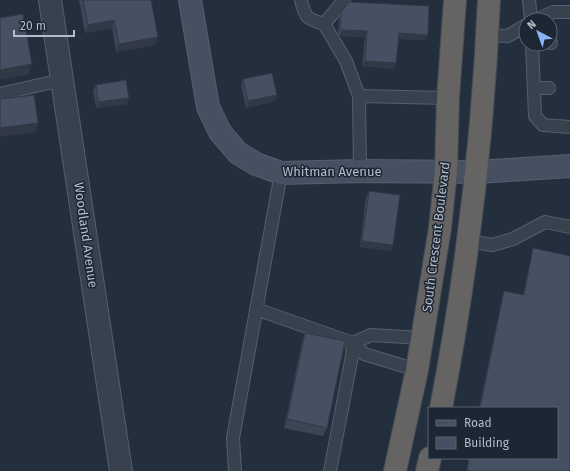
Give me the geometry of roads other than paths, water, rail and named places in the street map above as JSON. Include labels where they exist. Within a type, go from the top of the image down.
[{"type":"highway","name":"South Crescent Boulevard","points":[[395,471],[417,370],[440,228],[446,171],[448,98],[455,0]]},
{"type":"highway","points":[[441,407],[454,342],[469,241],[477,172],[489,0]]},
{"type":"highway","points":[[427,471],[430,459]]},
{"type":"main road","name":"Whitman Avenue","points":[[190,0],[208,107],[220,132],[238,153],[256,164],[281,173],[360,171],[477,172],[570,166]]},
{"type":"street","name":"Woodland Avenue","points":[[50,0],[121,471]]},
{"type":"lane","points":[[301,0],[304,14],[309,19],[324,24],[346,61],[359,96],[360,171]]},
{"type":"lane","points":[[324,24],[344,0]]},
{"type":"lane","points":[[528,0],[530,12]]},
{"type":"lane","points":[[558,12],[570,12]]},
{"type":"lane","points":[[487,35],[508,36],[518,30]]},
{"type":"lane","points":[[532,52],[535,116],[543,125],[570,127]]},
{"type":"lane","points":[[0,94],[62,80]]},
{"type":"lane","points":[[534,88],[549,88]]},
{"type":"lane","points":[[359,96],[448,98]]},
{"type":"lane","points":[[235,471],[233,438],[281,173]]},
{"type":"lane","points":[[469,241],[492,245],[513,239],[545,222],[570,227]]},
{"type":"lane","points":[[256,309],[352,343],[364,354],[417,370]]},
{"type":"lane","points":[[352,343],[371,335],[422,338]]},
{"type":"lane","points":[[330,471],[352,356],[352,343]]}]
